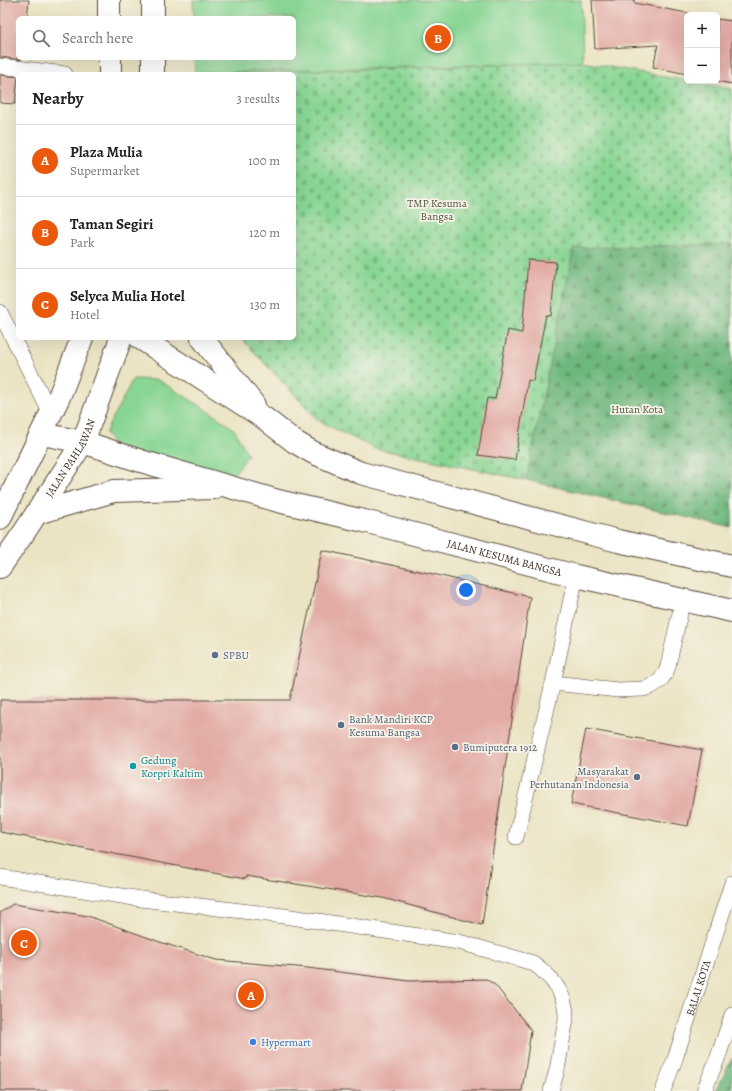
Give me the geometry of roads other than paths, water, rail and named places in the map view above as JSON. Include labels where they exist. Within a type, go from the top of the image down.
[{"type":"street","points":[[109,0],[109,16]]},
{"type":"street","points":[[153,0],[153,16]]},
{"type":"street","points":[[110,60],[110,72]]},
{"type":"street","points":[[153,60],[153,72]]},
{"type":"street","points":[[0,518],[59,397],[81,340]]},
{"type":"street","name":"JALAN PAHLAWAN","points":[[0,567],[83,442],[120,340]]},
{"type":"street","points":[[143,340],[264,418],[295,442],[314,453],[361,473],[618,541],[732,566]]},
{"type":"street","points":[[204,340],[264,418]]},
{"type":"street","name":"JALAN KESUMA BANGSA","points":[[42,434],[83,442],[278,501],[372,522],[576,576],[732,610]]},
{"type":"street","points":[[37,513],[114,491],[234,488]]},
{"type":"lane","points":[[0,66],[49,72]]},
{"type":"lane","points":[[0,312],[51,414]]},
{"type":"lane","points":[[516,837],[553,682],[576,576]]},
{"type":"lane","points":[[553,682],[618,690],[643,689],[660,681],[668,666],[683,600]]},
{"type":"lane","points":[[0,877],[141,899],[292,917],[459,942],[533,963],[540,968],[555,984],[562,997],[566,1010],[557,1070],[551,1091]]},
{"type":"lane","name":"BALAI KOTA","points":[[663,1091],[675,1059],[732,884]]},
{"type":"lane","points":[[704,1091],[718,1057],[732,1015]]},
{"type":"place","name":"Taman Segiri","points":[[438,38]]},
{"type":"place","name":"SPBU","points":[[215,655]]},
{"type":"place","name":"Bank Mandiri KCP Kesuma Bangsa","points":[[341,725]]},
{"type":"place","name":"Bumiputera 1912","points":[[455,747]]},
{"type":"place","name":"Gedung Korpri Kaltim","points":[[133,766]]},
{"type":"place","name":"Masyarakat Perhutanan Indonesia","points":[[637,777]]},
{"type":"place","name":"Selyca Mulia Hotel","points":[[24,943]]},
{"type":"place","name":"Plaza Mulia","points":[[251,995]]},
{"type":"place","name":"Hypermart","points":[[253,1042]]},
{"type":"park label","name":"TMP Kesuma Bangsa","points":[[437,209]]},
{"type":"park label","name":"Hutan Kota","points":[[637,409]]}]
